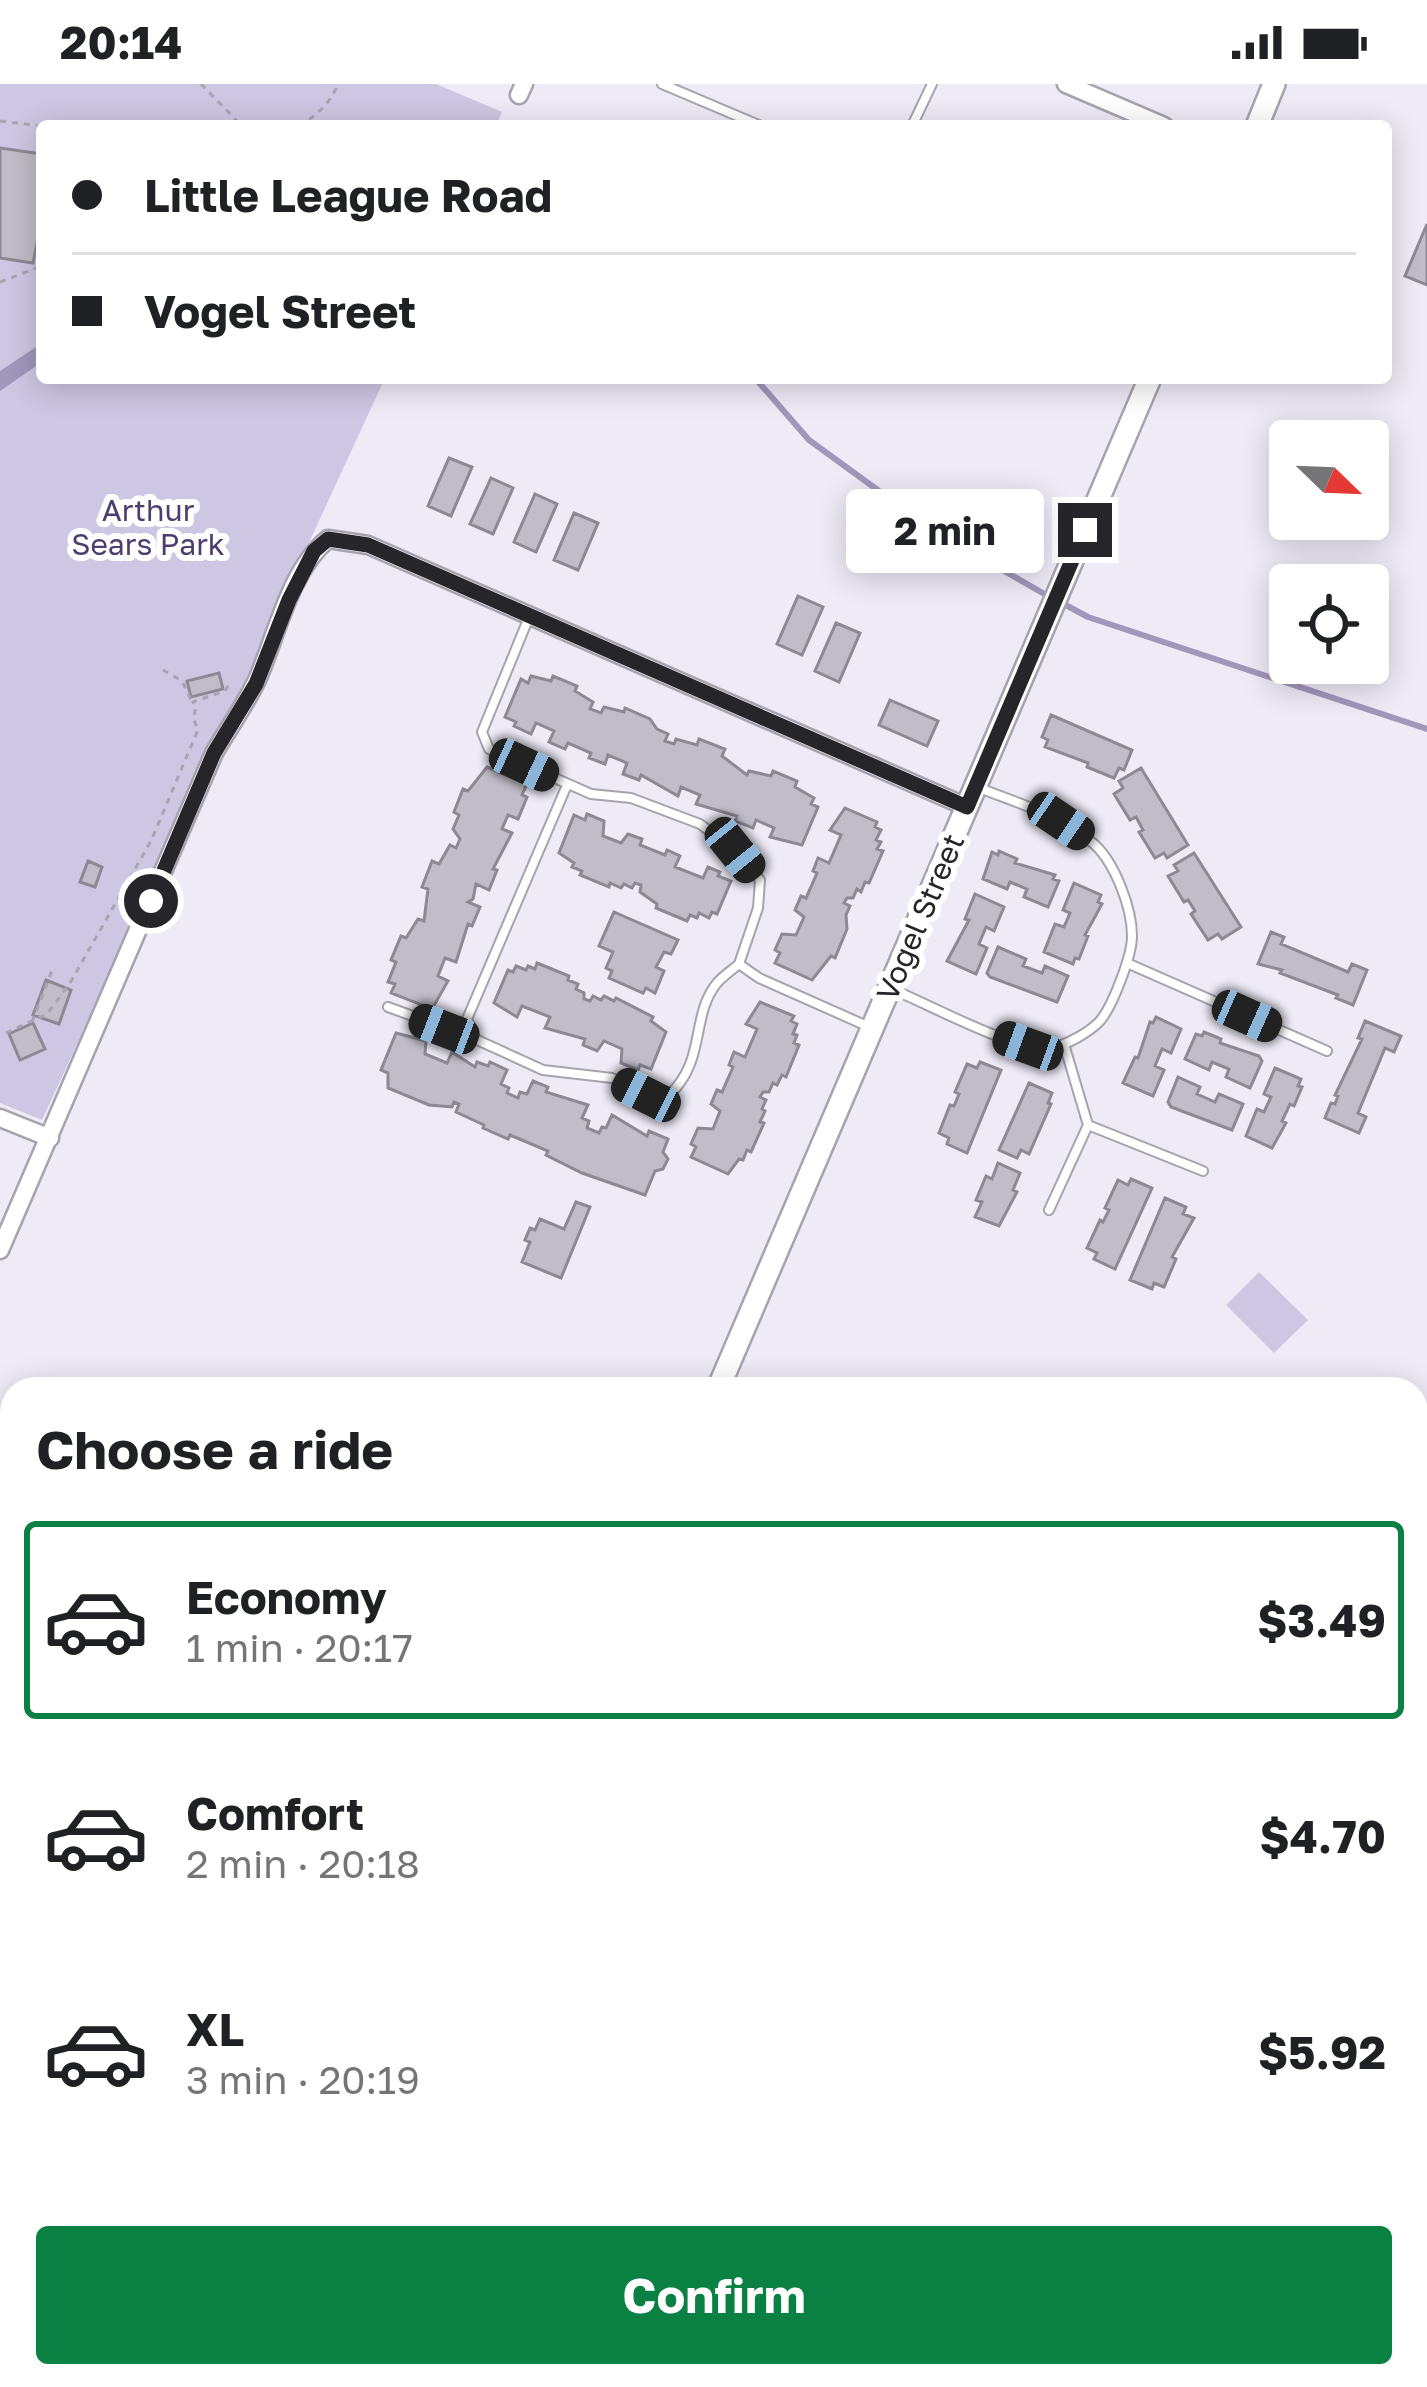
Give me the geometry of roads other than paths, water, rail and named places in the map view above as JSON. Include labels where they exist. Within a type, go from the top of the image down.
[{"type":"street","points":[[1066,84],[1150,120]]},
{"type":"street","points":[[1259,120],[1274,84]]},
{"type":"street","name":"Vogel Street","points":[[723,1377],[1147,384]]},
{"type":"street","points":[[0,1250],[214,753],[256,684],[314,551],[328,539],[368,545],[971,797]]},
{"type":"street","points":[[0,1118],[50,1138]]},
{"type":"lane","points":[[662,84],[747,120]]},
{"type":"lane","points":[[915,120],[932,84]]},
{"type":"lane","points":[[388,1006],[543,1070],[612,1078],[646,1095],[668,1096],[691,1063],[702,1015],[715,985],[739,964],[758,908],[760,880],[735,850],[700,824],[631,798],[591,794],[489,749],[482,732],[530,616]]},
{"type":"lane","points":[[476,1039],[467,1019],[567,785]]},
{"type":"lane","points":[[890,988],[1028,1046],[1047,1048],[1064,1044],[1100,1022],[1127,963],[1132,939],[1129,911],[1097,846],[1061,821],[971,797]]},
{"type":"lane","points":[[1127,963],[1327,1051]]},
{"type":"lane","points":[[739,964],[759,978],[873,1029]]},
{"type":"lane","points":[[1049,1210],[1088,1125],[1064,1044]]},
{"type":"lane","points":[[1088,1125],[1202,1171]]},
{"type":"waterway","points":[[760,384],[809,440],[934,531],[1048,596]]},
{"type":"waterway","points":[[1060,602],[1088,617],[1427,729]]},
{"type":"park label","name":"Arthur Sears Park","points":[[148,527]]}]
